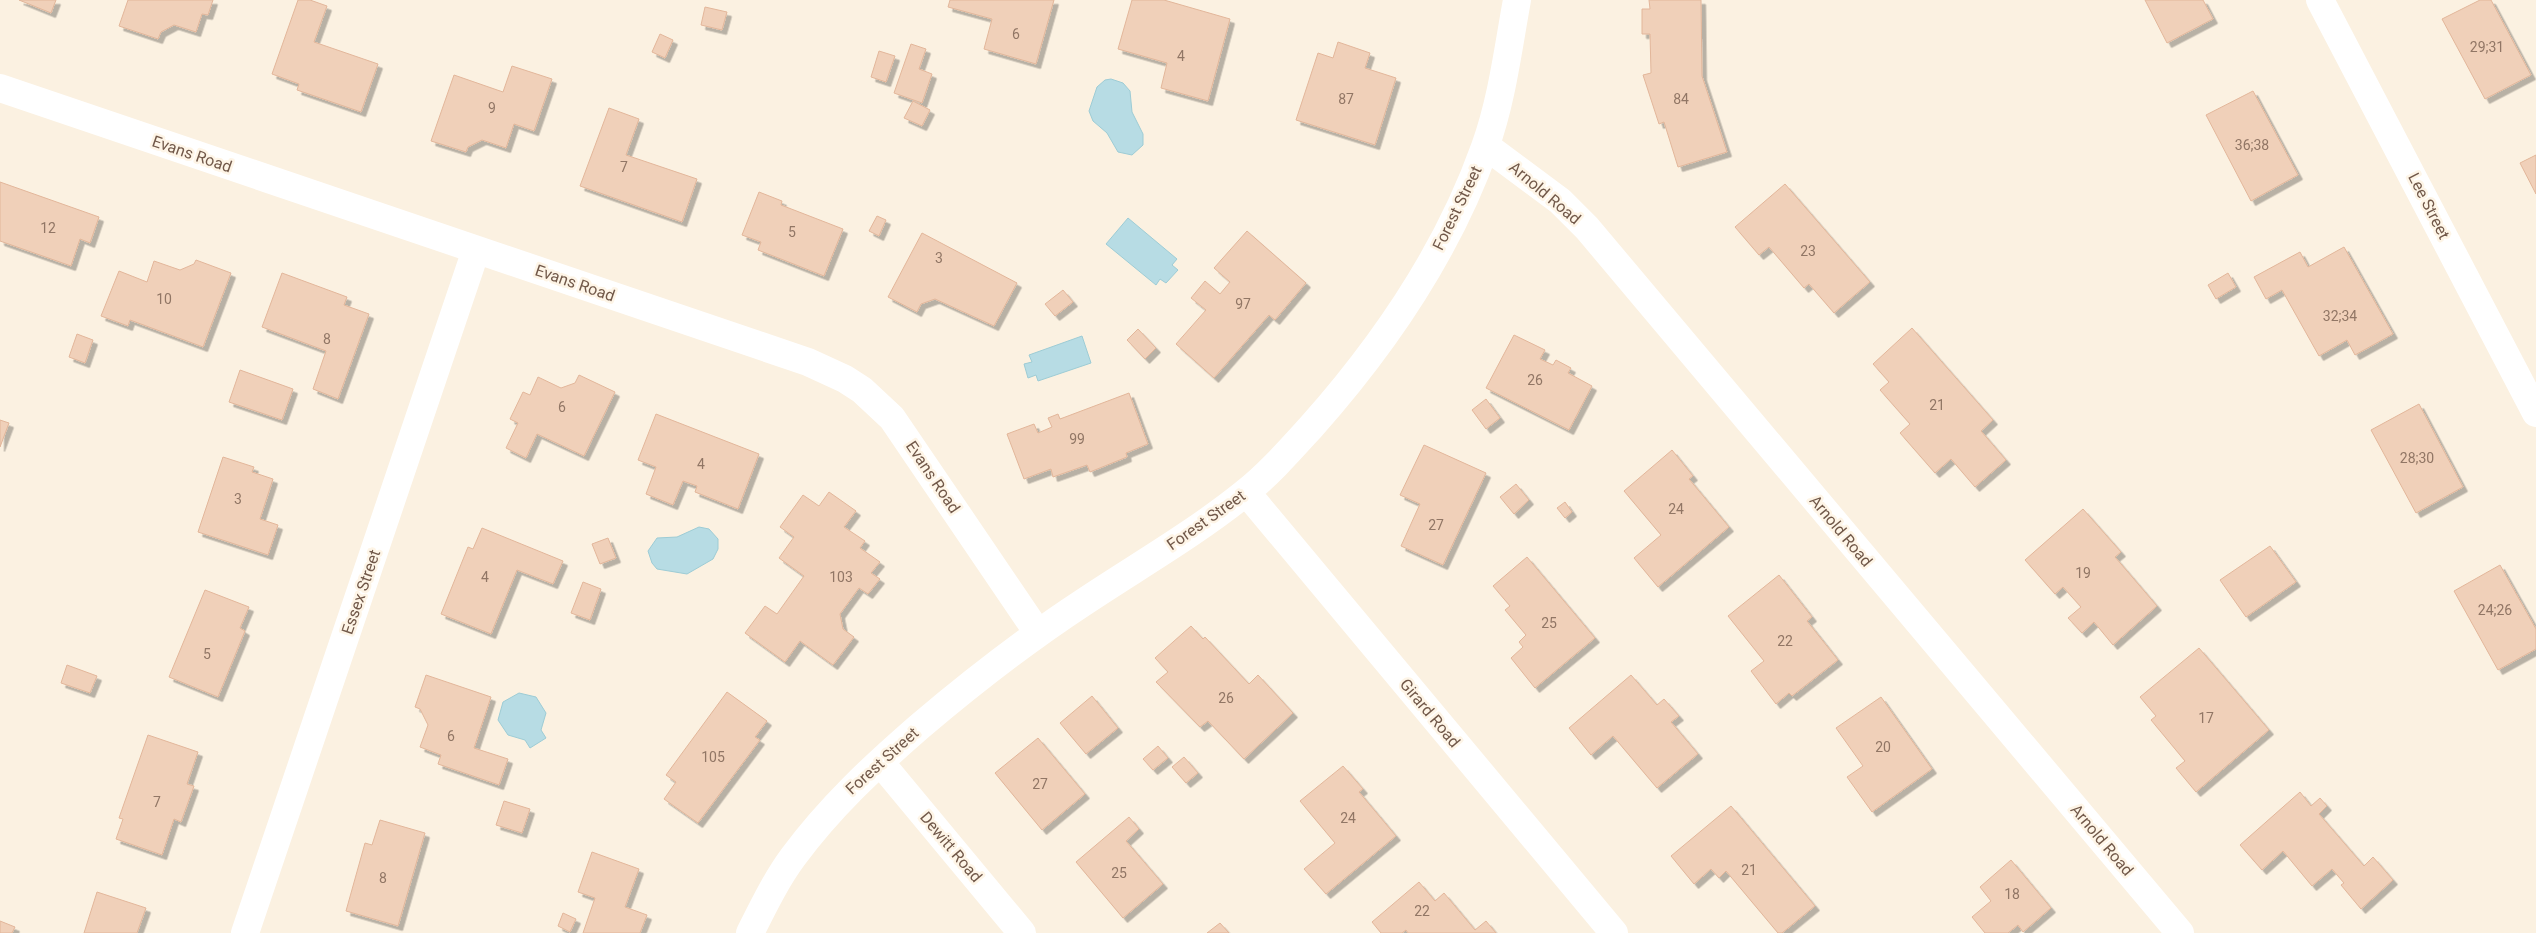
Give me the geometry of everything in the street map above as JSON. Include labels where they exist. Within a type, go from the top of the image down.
[{"type":"street","name":"Forest Street","points":[[750,933],[765,903],[791,860],[843,797],[880,762],[959,694],[1038,633],[1191,532],[1246,492],[1274,466],[1362,368],[1392,326],[1457,215],[1486,146],[1502,81],[1517,0]]},
{"type":"street","name":"Lee Street","points":[[2320,0],[2536,413]]},
{"type":"street","name":"Evans Road","points":[[0,88],[808,362],[845,379],[862,390],[892,418],[1038,633]]},
{"type":"street","name":"Arnold Road","points":[[1486,146],[1560,201],[1586,228],[2180,933]]},
{"type":"street","name":"Essex Street","points":[[245,933],[476,250]]},
{"type":"street","name":"Girard Road","points":[[1246,492],[1614,933]]},
{"type":"street","name":"Dewitt Road","points":[[880,762],[1022,933]]},
{"type":"water","points":[[1111,79],[1123,83],[1130,91],[1132,112],[1143,134],[1143,145],[1132,155],[1118,152],[1107,133],[1093,121],[1089,111],[1097,87],[1105,80]]},
{"type":"water","points":[[1128,218],[1177,259],[1172,265],[1178,270],[1166,283],[1160,279],[1156,285],[1106,244]]},
{"type":"water","points":[[1082,336],[1091,363],[1038,381],[1036,375],[1028,378],[1024,364],[1032,362],[1029,355]]},
{"type":"water","points":[[699,527],[709,529],[718,539],[718,549],[713,559],[687,574],[657,569],[652,563],[648,551],[657,538],[677,537]]},
{"type":"water","points":[[519,693],[536,697],[546,713],[541,730],[546,738],[530,748],[525,740],[508,735],[498,720],[503,702]]},
{"type":"building","points":[[19,0],[56,0],[51,13]]},
{"type":"building","points":[[128,0],[213,0],[208,15],[202,14],[196,32],[174,25],[161,32],[158,39],[119,26]]},
{"type":"building","points":[[298,0],[310,0],[327,6],[314,42],[378,64],[361,112],[297,90],[299,84],[272,74]]},
{"type":"building","points":[[950,0],[1054,0],[1036,64],[984,49],[992,19],[948,7]]},
{"type":"building","points":[[1132,0],[1164,0],[1230,19],[1208,101],[1161,88],[1167,63],[1118,49]]},
{"type":"building","points":[[1649,0],[1701,0],[1702,76],[1727,152],[1678,167],[1664,122],[1659,124],[1643,75],[1651,73],[1650,34],[1642,34],[1642,9],[1650,9]]},
{"type":"building","points":[[2145,0],[2203,0],[2213,19],[2167,43]]},
{"type":"building","points":[[2480,0],[2491,0],[2531,75],[2485,99],[2442,19]]},
{"type":"building","points":[[705,7],[727,12],[722,30],[701,25]]},
{"type":"building","points":[[660,34],[673,40],[665,58],[652,52]]},
{"type":"building","points":[[1338,42],[1370,53],[1365,68],[1396,78],[1375,145],[1296,120],[1318,53],[1333,58]]},
{"type":"building","points":[[911,44],[926,49],[919,69],[932,74],[922,103],[894,93]]},
{"type":"building","points":[[879,51],[895,56],[886,82],[871,77]]},
{"type":"building","points":[[512,66],[552,79],[534,131],[514,124],[506,148],[482,140],[468,147],[466,152],[431,141],[454,75],[503,92]]},
{"type":"building","points":[[2253,91],[2298,175],[2251,201],[2206,115]]},
{"type":"building","points":[[913,101],[930,110],[922,126],[904,118]]},
{"type":"building","points":[[609,108],[639,119],[626,155],[697,179],[682,222],[580,186]]},
{"type":"building","points":[[2536,155],[2536,194],[2520,163]]},
{"type":"building","points":[[0,182],[99,217],[90,243],[80,239],[71,266],[0,241]]},
{"type":"building","points":[[1785,184],[1870,282],[1834,313],[1809,284],[1804,288],[1769,247],[1759,255],[1735,227]]},
{"type":"building","points":[[759,192],[782,201],[781,205],[843,229],[824,276],[758,250],[761,242],[742,235]]},
{"type":"building","points":[[877,216],[886,220],[879,236],[869,231]]},
{"type":"building","points":[[1247,231],[1306,283],[1275,320],[1269,315],[1214,378],[1176,344],[1206,310],[1191,298],[1205,281],[1220,294],[1230,282],[1214,268]]},
{"type":"building","points":[[922,233],[1017,283],[994,326],[935,299],[921,304],[917,312],[888,297]]},
{"type":"building","points":[[2344,247],[2393,334],[2355,355],[2347,340],[2319,356],[2282,290],[2266,299],[2254,277],[2300,252],[2308,267]]},
{"type":"building","points":[[196,260],[231,273],[203,347],[130,320],[128,326],[101,316],[119,271],[147,282],[154,261],[180,270],[194,264]]},
{"type":"building","points":[[282,273],[347,297],[344,305],[369,314],[338,399],[313,389],[326,351],[262,327]]},
{"type":"building","points":[[2228,273],[2236,287],[2216,299],[2208,285]]},
{"type":"building","points":[[1063,290],[1073,302],[1055,316],[1045,304]]},
{"type":"building","points":[[1912,328],[1993,420],[1981,431],[2006,460],[1975,487],[1951,459],[1935,473],[1900,433],[1910,424],[1880,390],[1889,382],[1873,364]]},
{"type":"building","points":[[1138,329],[1156,348],[1145,359],[1127,340]]},
{"type":"building","points":[[77,334],[93,340],[85,363],[69,357]]},
{"type":"building","points":[[1514,335],[1545,350],[1540,359],[1553,365],[1556,360],[1571,368],[1568,373],[1592,386],[1569,430],[1486,388]]},
{"type":"building","points":[[240,370],[293,389],[282,420],[229,402]]},
{"type":"building","points":[[579,375],[615,392],[584,456],[537,434],[526,458],[506,448],[518,423],[510,419],[523,392],[530,395],[538,377],[561,388],[575,383]]},
{"type":"building","points":[[1129,393],[1148,444],[1126,453],[1127,457],[1090,472],[1087,465],[1053,477],[1051,469],[1024,479],[1007,434],[1034,424],[1038,433],[1052,427],[1048,418],[1058,414],[1060,419]]},
{"type":"building","points":[[1486,399],[1500,418],[1486,429],[1472,410]]},
{"type":"building","points":[[2419,404],[2463,487],[2416,513],[2371,430]]},
{"type":"building","points":[[656,414],[759,454],[738,509],[695,492],[697,486],[683,481],[673,505],[646,494],[656,467],[638,460]]},
{"type":"building","points":[[0,420],[9,423],[0,447]]},
{"type":"building","points":[[1424,445],[1486,473],[1443,565],[1401,546],[1420,504],[1400,495]]},
{"type":"building","points":[[1672,450],[1693,476],[1689,479],[1729,527],[1658,587],[1634,558],[1661,535],[1624,491]]},
{"type":"building","points":[[223,457],[254,467],[252,472],[273,479],[260,519],[278,525],[268,555],[198,532]]},
{"type":"building","points":[[1516,484],[1529,500],[1514,514],[1500,497]]},
{"type":"building","points":[[829,492],[856,511],[844,527],[865,541],[860,548],[880,562],[871,573],[880,579],[868,594],[859,588],[840,614],[843,629],[854,637],[833,665],[800,641],[785,662],[745,633],[765,606],[777,614],[804,576],[779,558],[794,537],[780,527],[803,495],[819,506]]},
{"type":"building","points":[[1565,502],[1572,512],[1565,518],[1557,508]]},
{"type":"building","points":[[2083,509],[2121,552],[2115,557],[2157,606],[2113,645],[2094,622],[2082,633],[2068,618],[2081,607],[2063,587],[2055,594],[2025,560]]},
{"type":"building","points":[[482,528],[563,561],[553,584],[517,570],[491,634],[441,614],[468,547],[473,549]]},
{"type":"building","points":[[608,538],[616,558],[600,564],[592,544]]},
{"type":"building","points":[[2270,546],[2296,582],[2246,617],[2220,580]]},
{"type":"building","points":[[1527,557],[1595,638],[1535,688],[1511,658],[1523,647],[1519,642],[1526,635],[1505,610],[1510,606],[1493,586]]},
{"type":"building","points":[[2500,565],[2536,629],[2536,649],[2498,670],[2454,591]]},
{"type":"building","points":[[1779,575],[1812,617],[1807,621],[1838,660],[1792,696],[1789,693],[1776,704],[1751,671],[1764,661],[1728,616]]},
{"type":"building","points":[[583,582],[601,589],[590,620],[571,613]]},
{"type":"building","points":[[205,590],[249,607],[240,628],[245,631],[218,697],[169,677]]},
{"type":"building","points":[[1191,626],[1203,639],[1205,637],[1249,684],[1258,675],[1293,713],[1244,759],[1208,721],[1200,727],[1156,682],[1168,672],[1155,658]]},
{"type":"building","points":[[2199,648],[2269,730],[2196,792],[2176,768],[2185,761],[2151,720],[2156,716],[2140,697]]},
{"type":"building","points":[[67,665],[97,676],[90,693],[61,683]]},
{"type":"building","points":[[426,675],[491,697],[474,748],[508,759],[499,785],[438,764],[441,755],[420,747],[428,725],[420,709],[415,707]]},
{"type":"building","points":[[1631,675],[1657,705],[1664,699],[1679,716],[1671,722],[1698,754],[1657,788],[1613,736],[1591,755],[1569,728]]},
{"type":"building","points":[[727,692],[767,721],[755,737],[760,740],[698,823],[664,799],[676,782],[666,775]]},
{"type":"building","points":[[1092,696],[1118,728],[1086,754],[1060,723]]},
{"type":"building","points":[[1881,697],[1932,769],[1872,812],[1847,777],[1863,766],[1836,728]]},
{"type":"building","points":[[148,735],[198,752],[187,784],[194,786],[181,822],[174,819],[162,855],[116,839],[123,819],[119,818]]},
{"type":"building","points":[[1038,738],[1085,794],[1042,830],[995,773]]},
{"type":"building","points":[[1158,746],[1168,758],[1153,770],[1143,759]]},
{"type":"building","points":[[1184,757],[1198,773],[1186,783],[1172,767]]},
{"type":"building","points":[[1343,766],[1363,789],[1359,792],[1396,836],[1326,894],[1304,869],[1335,843],[1300,801]]},
{"type":"building","points":[[2300,792],[2311,806],[2320,798],[2327,806],[2319,814],[2364,866],[2373,857],[2393,880],[2361,909],[2341,885],[2344,883],[2332,869],[2312,886],[2283,851],[2262,870],[2240,845]]},
{"type":"building","points":[[504,801],[530,809],[522,833],[496,825]]},
{"type":"building","points":[[1731,806],[1815,906],[1782,933],[1778,933],[1726,871],[1719,878],[1711,869],[1694,884],[1671,856]]},
{"type":"building","points":[[1129,817],[1139,829],[1126,841],[1163,884],[1123,918],[1076,862]]},
{"type":"building","points":[[380,820],[425,833],[398,926],[346,911],[365,843],[372,845]]},
{"type":"building","points":[[592,852],[639,869],[625,907],[647,915],[640,933],[583,933],[595,898],[578,892]]},
{"type":"building","points":[[2011,860],[2051,908],[2023,932],[2018,925],[2008,933],[1985,933],[1972,917],[1991,901],[1980,887]]},
{"type":"building","points":[[1419,882],[1435,901],[1444,893],[1475,930],[1486,921],[1496,933],[1408,933],[1406,930],[1402,933],[1381,933],[1372,922]]},
{"type":"building","points":[[97,892],[146,908],[137,933],[84,933]]},
{"type":"building","points":[[563,913],[576,919],[570,932],[558,926]]},
{"type":"building","points":[[0,921],[15,927],[12,933],[0,933]]},
{"type":"building","points":[[1220,923],[1229,933],[1207,933]]}]
